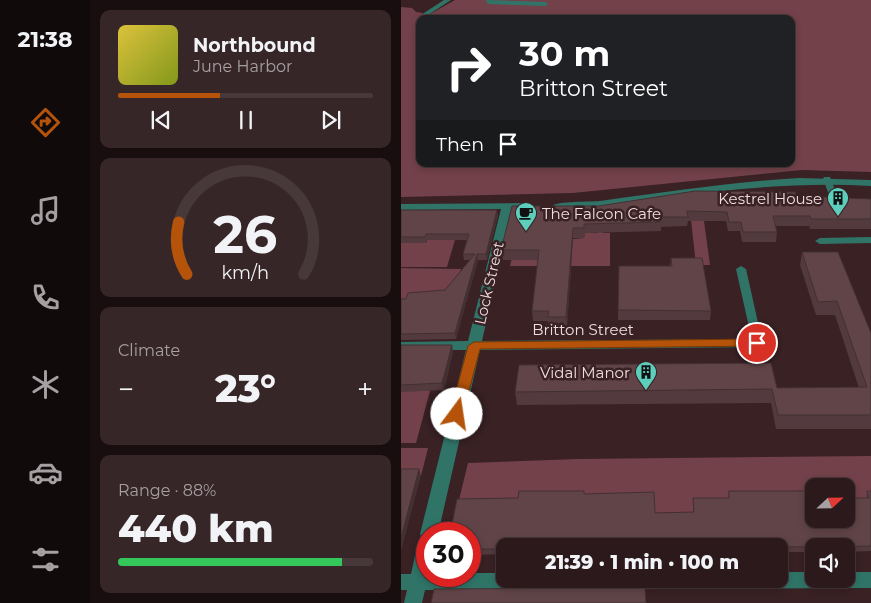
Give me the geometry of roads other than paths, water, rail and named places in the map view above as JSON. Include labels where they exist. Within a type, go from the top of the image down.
[{"type":"street","points":[[426,14],[448,0]]},
{"type":"street","points":[[401,207],[584,206],[788,180],[827,179],[871,182]]},
{"type":"street","name":"Lock Street","points":[[432,522],[507,207]]},
{"type":"street","name":"Britton Street","points":[[401,346],[757,343],[756,336]]},
{"type":"street","points":[[413,603],[409,582],[416,566]]},
{"type":"street","points":[[409,582],[871,580]]},
{"type":"lane","points":[[490,0],[489,2],[492,3],[545,4]]},
{"type":"lane","points":[[827,179],[836,203],[854,203]]},
{"type":"lane","points":[[820,241],[871,240]]},
{"type":"lane","points":[[741,269],[756,336]]},
{"type":"place","name":"Kestrel House","points":[[838,217]]},
{"type":"place","name":"The Falcon Cafe","points":[[526,232]]},
{"type":"place","name":"Vidal Manor","points":[[646,391]]}]
